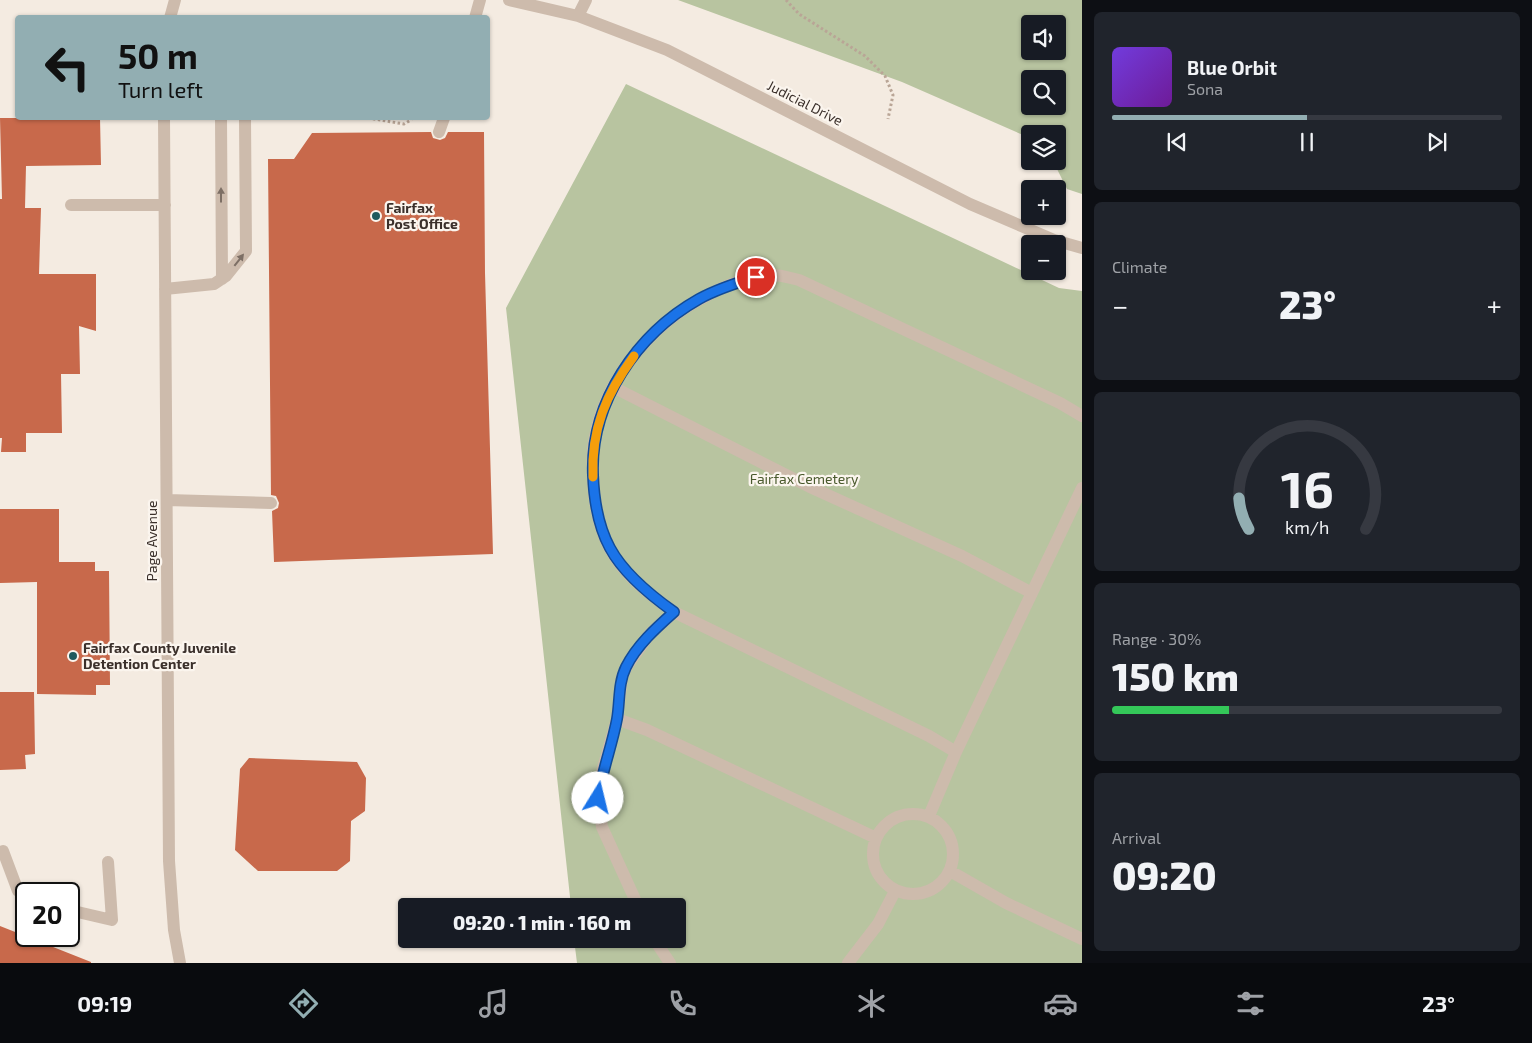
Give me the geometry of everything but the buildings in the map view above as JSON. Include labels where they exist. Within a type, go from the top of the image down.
[{"type":"street","points":[[171,15],[175,0]]},
{"type":"street","points":[[476,15],[480,0]]},
{"type":"street","name":"Judicial Drive","points":[[509,0],[578,16],[667,50],[970,204],[1054,240],[1082,248]]},
{"type":"street","points":[[578,16],[586,0]]},
{"type":"street","name":"Page Avenue","points":[[164,120],[170,861],[173,922],[180,963]]},
{"type":"street","points":[[221,120],[222,279]]},
{"type":"street","points":[[165,289],[214,284],[226,276],[246,251],[245,120]]},
{"type":"street","points":[[439,132],[443,120]]},
{"type":"street","points":[[72,205],[165,205]]},
{"type":"street","points":[[956,752],[930,736],[674,612],[652,596],[622,566],[610,549],[603,532],[594,499],[593,461],[594,442],[600,418],[619,376],[646,340],[676,314],[724,287],[756,277],[773,275],[799,280],[1060,403],[1082,416]]},
{"type":"street","points":[[613,387],[810,487],[962,556],[1032,593]]},
{"type":"street","points":[[929,816],[956,752],[1082,488]]},
{"type":"street","points":[[167,500],[272,503]]},
{"type":"street","points":[[634,898],[602,827],[598,798],[601,775],[617,719],[622,677],[627,666],[649,635],[674,612]]},
{"type":"street","points":[[617,719],[647,730],[876,838]]},
{"type":"street","points":[[917,813],[929,816],[940,823],[948,833],[953,845],[950,871],[942,882],[932,890],[920,894],[907,894],[895,891],[885,884],[873,862],[876,838],[883,827],[892,819],[904,814],[917,813]]},
{"type":"street","points":[[3,851],[15,883]]},
{"type":"street","points":[[80,913],[112,920],[108,862]]},
{"type":"street","points":[[950,871],[1006,903],[1082,940]]},
{"type":"street","points":[[848,963],[878,924],[895,891]]},
{"type":"street","points":[[660,948],[670,963]]},
{"type":"path","points":[[786,0],[800,14],[865,56],[885,76],[893,95],[888,119]]},
{"type":"path","points":[[380,120],[404,124],[412,120]]},
{"type":"green space","points":[[678,0],[1082,0],[1082,194],[1067,189],[1066,180],[1062,180],[1058,170],[1066,170],[1066,125],[1021,125],[1021,134],[902,82]]},
{"type":"green space","name":"Fairfax Cemetery","points":[[626,84],[1021,270],[1021,280],[1042,280],[1059,288],[1082,291],[1082,963],[577,963],[575,948],[686,948],[686,898],[570,898],[506,308]]},
{"type":"slow traffic","points":[[593,477],[594,442],[600,418],[619,376],[634,356]]},
{"type":"place","name":"Fairfax Post Office","points":[[376,216]]},
{"type":"place","name":"Fairfax County Juvenile Detention Center","points":[[73,656]]},
{"type":"route","points":[[598,798],[601,775],[617,719],[622,677],[627,666],[649,635],[674,612],[652,596],[622,566],[610,549],[603,532],[594,499],[594,442],[600,418],[619,376],[646,340],[676,314],[700,299],[724,287],[756,277]]}]
